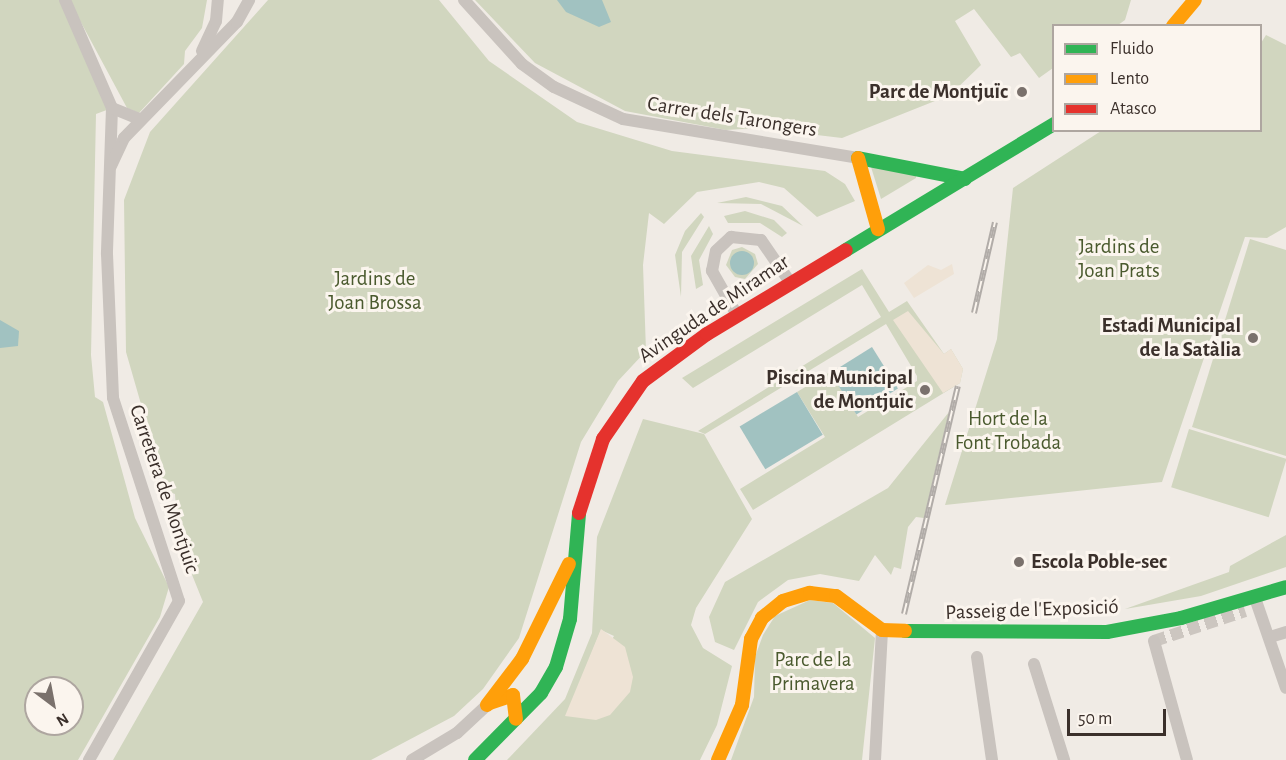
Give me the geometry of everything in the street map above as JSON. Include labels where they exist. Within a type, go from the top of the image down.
[{"type":"street","points":[[65,0],[112,108],[141,120]]},
{"type":"street","points":[[198,58],[216,21],[218,0]]},
{"type":"street","points":[[109,171],[124,138],[198,58],[237,22],[249,0]]},
{"type":"street","name":"Carrer dels Tarongers","points":[[464,0],[522,64],[554,87],[623,118],[858,158]]},
{"type":"street","points":[[1175,24],[1195,0]]},
{"type":"street","name":"Carretera de Montjuïc","points":[[89,760],[179,601],[113,398],[108,361],[109,171],[112,108]]},
{"type":"street","name":"Avinguda de Miramar","points":[[475,760],[541,693],[563,650],[570,620],[571,559],[581,499],[618,416],[660,367],[790,282],[1052,125]]},
{"type":"street","points":[[878,229],[858,158],[965,178]]},
{"type":"street","points":[[737,315],[712,271],[716,251],[730,237],[761,240],[790,282]]},
{"type":"street","points":[[412,760],[457,733],[487,705],[522,659],[571,559]]},
{"type":"street","name":"Passeig de l'Exposició","points":[[882,630],[1107,632],[1250,603],[1286,587]]},
{"type":"street","points":[[718,760],[742,705],[751,639],[762,618],[783,601],[810,593],[836,596],[882,630],[875,760]]},
{"type":"street","points":[[1250,603],[1270,637],[1286,688]]},
{"type":"street","points":[[1270,637],[1286,632]]},
{"type":"street","points":[[1154,641],[1186,760]]},
{"type":"street","points":[[977,657],[992,760]]},
{"type":"street","points":[[1034,664],[1064,760]]},
{"type":"street","points":[[487,705],[513,695],[516,719]]},
{"type":"green space","points":[[0,0],[65,0],[112,108],[96,114],[91,355],[95,397],[103,402],[135,518],[169,587],[160,617],[78,760],[0,760]]},
{"type":"green space","points":[[69,0],[207,0],[202,28],[185,51],[184,64],[139,113],[127,108]]},
{"type":"green space","name":"Jardins de Joan Brossa","points":[[268,0],[439,0],[489,61],[577,122],[672,151],[825,171],[845,184],[855,201],[817,217],[784,188],[759,182],[697,192],[664,224],[649,213],[643,265],[646,351],[618,381],[581,442],[519,638],[483,689],[454,716],[371,760],[113,760],[203,602],[178,540],[175,494],[166,491],[126,352],[124,200],[150,132]]},
{"type":"green space","points":[[475,0],[1131,0],[1125,20],[1119,24],[1052,24],[1052,69],[1039,78],[1020,53],[1011,57],[974,9],[955,21],[981,65],[950,95],[842,138],[758,128],[726,130],[625,111],[535,63]]},
{"type":"green space","name":"Jardins de Joan Prats","points":[[1266,35],[1286,45],[1286,227],[1267,238],[1245,237],[1162,482],[945,505],[997,339],[1013,188],[1099,132],[1262,132],[1262,41]]},
{"type":"green space","points":[[871,167],[916,173],[916,178],[881,199]]},
{"type":"green space","points":[[746,197],[782,206],[803,226],[761,204],[717,203]]},
{"type":"green space","points":[[745,211],[774,220],[787,233],[782,237],[760,223],[728,223],[724,216]]},
{"type":"green space","points":[[701,213],[704,217],[682,252],[681,297],[675,255],[685,231]]},
{"type":"green space","points":[[709,226],[713,234],[699,260],[703,285],[696,289],[691,256]]},
{"type":"green space","name":"Estadi Municipal de la Satàlia","points":[[1250,239],[1286,250],[1286,456],[1192,427]]},
{"type":"green space","points":[[742,247],[755,254],[758,264],[745,279],[735,277],[726,265],[732,250]]},
{"type":"green space","name":"Piscina Municipal de Montjuïc","points":[[862,269],[889,312],[907,301],[944,354],[951,349],[963,369],[960,383],[753,510],[740,489],[825,437],[797,392],[830,372],[858,417],[917,381],[917,376],[886,324],[705,434],[698,431],[881,317],[862,285],[693,388],[682,378]]},
{"type":"green space","points":[[949,412],[924,518],[916,517],[908,527],[901,569],[894,567],[891,575],[875,555],[859,581],[820,574],[788,580],[758,602],[734,650],[715,642],[709,617],[725,582],[888,488]]},
{"type":"green space","points":[[643,419],[704,434],[752,519],[696,608],[691,625],[703,648],[732,666],[717,725],[700,760],[507,760],[565,699],[592,633],[597,537]],"holes":[[[601,630],[614,636],[566,716]]]},
{"type":"green space","points":[[1189,429],[1286,459],[1269,517],[1171,487]]},
{"type":"green space","points":[[1286,535],[1286,567],[1201,596],[1125,609],[1229,572],[1230,566]]},
{"type":"green space","name":"Parc de la Primavera","points":[[810,600],[833,603],[875,638],[862,760],[731,760],[754,697],[755,657],[763,635],[775,616]]},
{"type":"shaded area","points":[[952,264],[954,274],[914,298],[904,283],[928,265],[941,270]]},
{"type":"shaded area","points":[[908,311],[944,354],[951,349],[963,369],[960,383],[943,393],[893,320]]},
{"type":"shaded area","points":[[601,629],[625,647],[633,677],[630,692],[610,715],[596,720],[565,716]]},
{"type":"water","points":[[557,0],[602,0],[611,22],[599,27],[566,12]]},
{"type":"water","points":[[742,251],[751,254],[754,263],[751,272],[742,275],[733,272],[730,263],[733,254]]},
{"type":"water","points":[[0,320],[19,331],[18,346],[0,348]]},
{"type":"water","points":[[872,347],[898,389],[856,415],[830,373]]},
{"type":"water","points":[[797,392],[823,435],[765,469],[740,427]]},
{"type":"tunnel","points":[[1154,641],[1245,611]]},
{"type":"railway","points":[[974,313],[995,222]]},
{"type":"railway","points":[[904,614],[958,386]]},
{"type":"traffic: fast","points":[[846,250],[1052,125]]},
{"type":"traffic: fast","points":[[858,158],[965,179]]},
{"type":"traffic: fast","points":[[475,760],[541,693],[556,667],[570,619],[579,513]]},
{"type":"traffic: fast","points":[[905,631],[1107,632],[1181,618],[1286,587]]},
{"type":"traffic: slow","points":[[1175,24],[1195,0]]},
{"type":"traffic: slow","points":[[858,158],[878,229]]},
{"type":"traffic: slow","points":[[487,705],[522,659],[569,564]]},
{"type":"traffic: slow","points":[[718,760],[742,705],[751,639],[762,618],[783,601],[810,593],[836,596],[882,630],[905,631]]},
{"type":"traffic: slow","points":[[490,703],[513,695],[516,719]]},
{"type":"traffic: jam","points":[[579,513],[603,439],[643,381],[707,334],[846,250]]},
{"type":"place","name":"Parc de Montjuïc","points":[[1022,92]]},
{"type":"place","name":"Estadi Municipal de la Satàlia","points":[[1253,338]]},
{"type":"place","name":"Piscina Municipal de Montjuïc","points":[[925,390]]},
{"type":"place","name":"Escola Poble-sec","points":[[1019,562]]},
{"type":"park label","name":"Hort de la Font Trobada","points":[[1008,431]]}]
